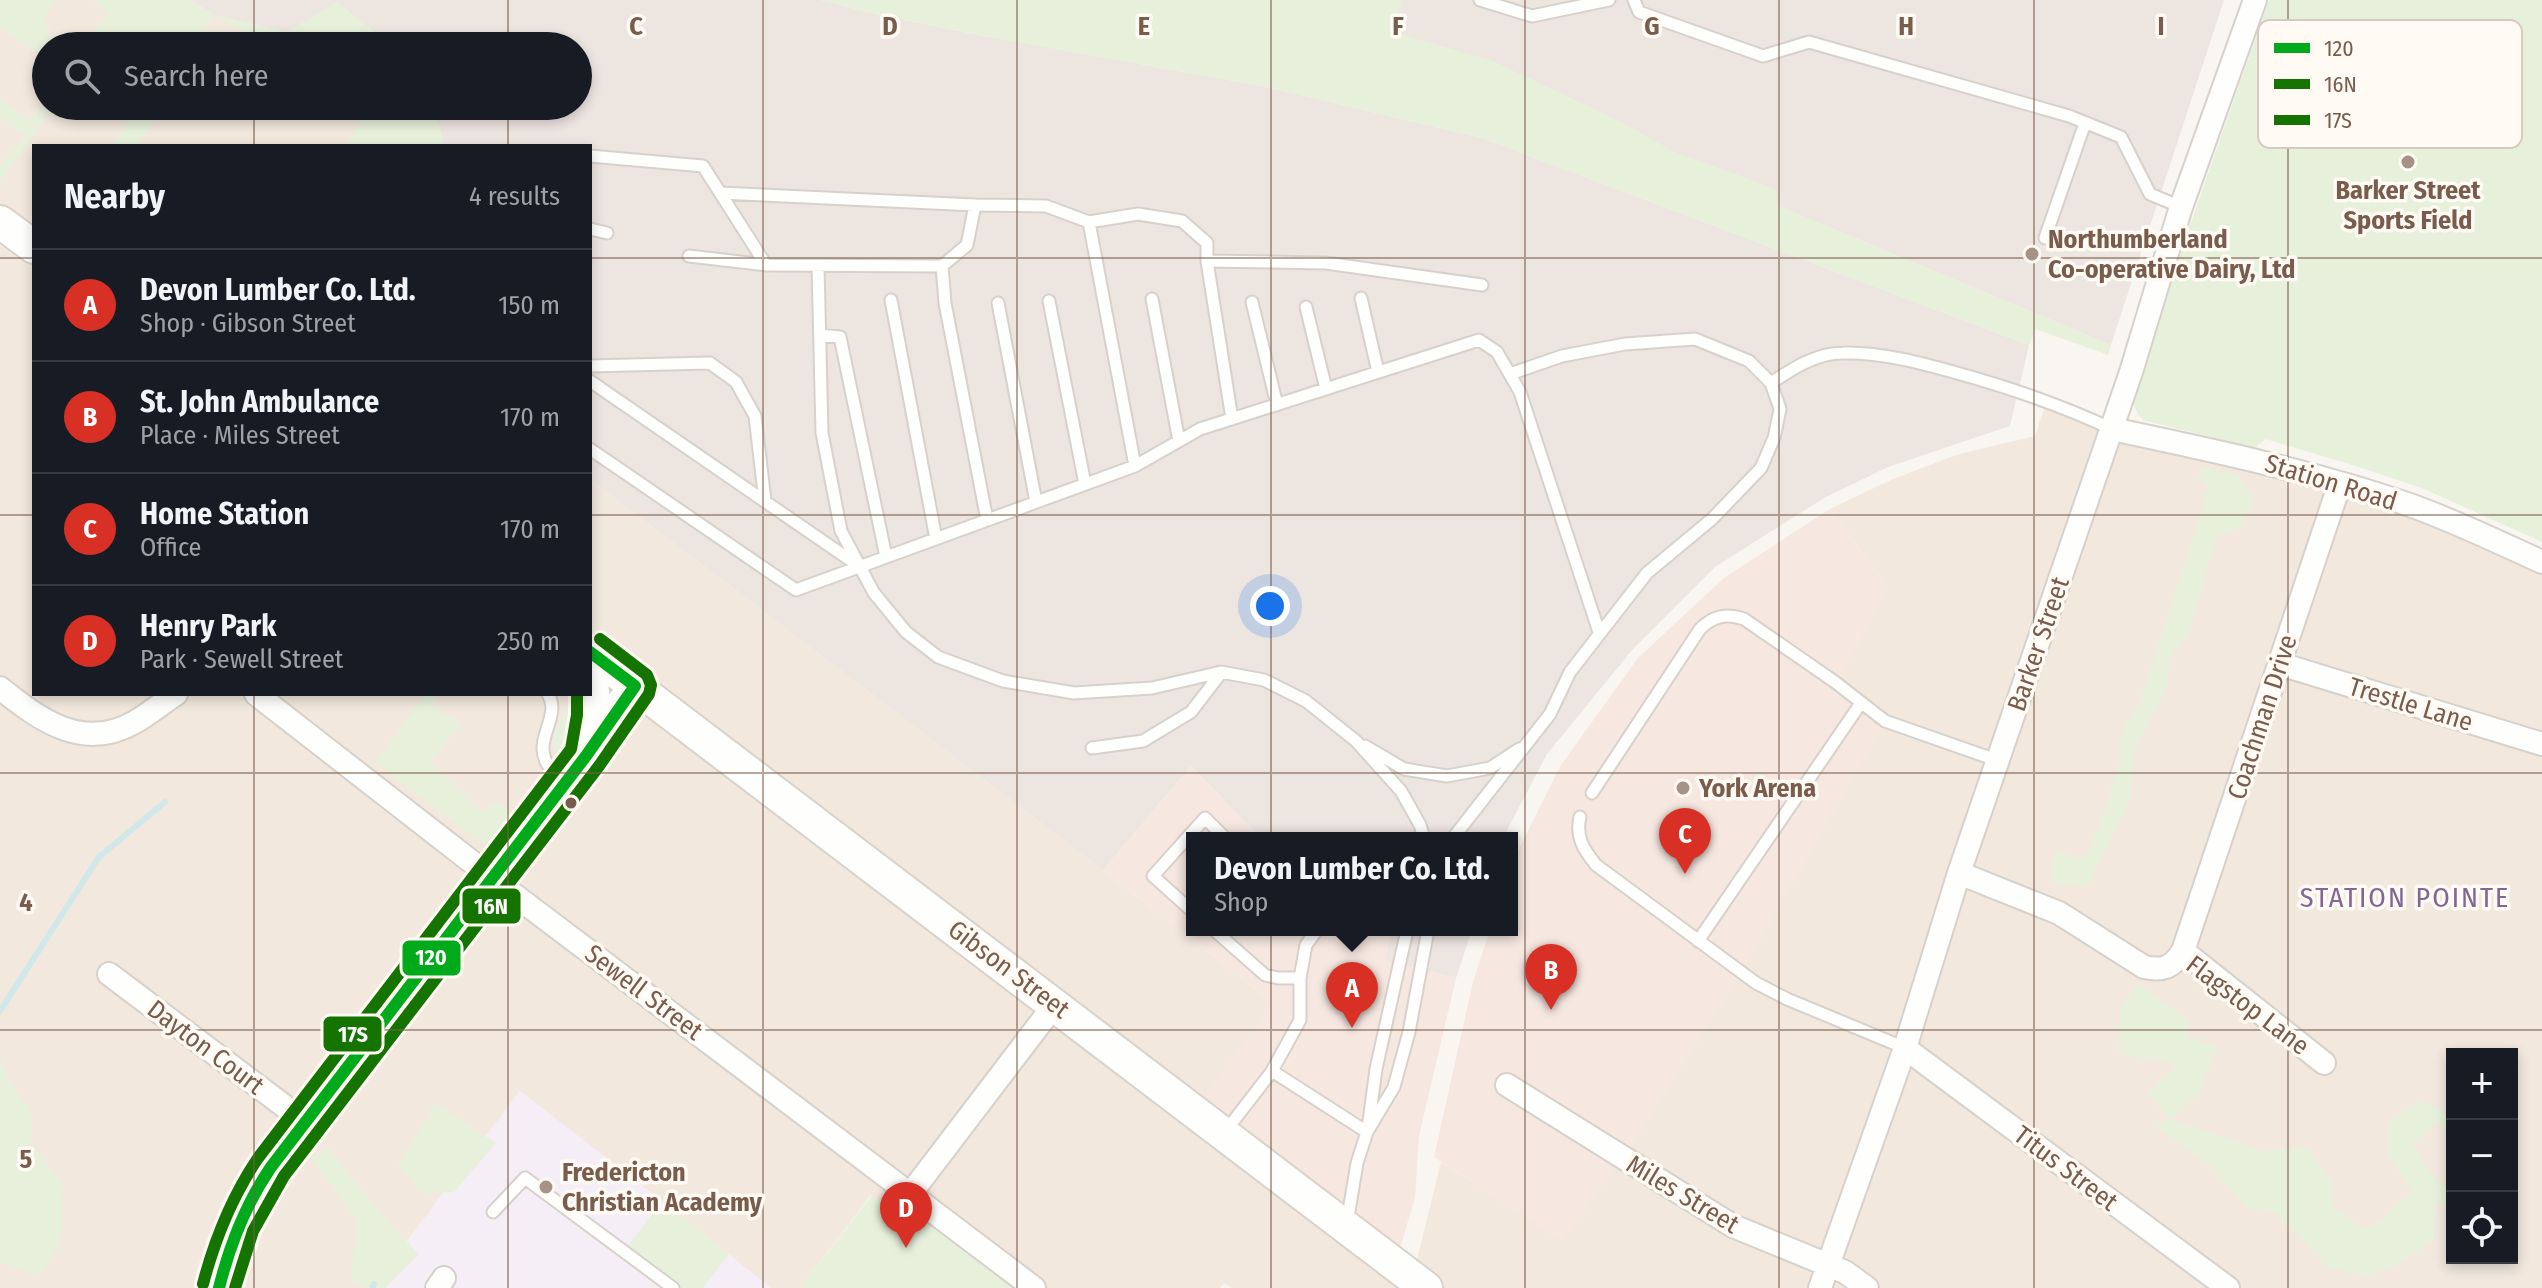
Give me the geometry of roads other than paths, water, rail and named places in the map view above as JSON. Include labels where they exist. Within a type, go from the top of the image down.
[{"type":"main road","points":[[0,222],[32,246]]},
{"type":"main road","name":"Gibson Street","points":[[592,654],[1426,1288]]},
{"type":"main road","points":[[586,756],[594,716],[592,684]]},
{"type":"main road","points":[[219,1288],[243,1213],[304,1121],[564,785],[635,686]]},
{"type":"street","name":"Barker Street","points":[[1820,1288],[1905,1048],[1959,873],[2112,429],[2181,207],[2252,1]]},
{"type":"street","name":"Station Road","points":[[2112,429],[2251,458],[2340,483],[2410,505],[2542,562]]},
{"type":"street","name":"Coachman Drive","points":[[2183,951],[2340,483]]},
{"type":"street","name":"Trestle Lane","points":[[2280,664],[2542,744]]},
{"type":"street","points":[[4,700],[63,730],[84,733],[119,729],[173,696]]},
{"type":"street","name":"Sewell Street","points":[[259,696],[493,878],[1034,1288]]},
{"type":"street","name":"Flagstop Lane","points":[[1959,873],[2059,913],[2144,967],[2157,970],[2170,966],[2183,951],[2324,1063]]},
{"type":"street","name":"Dayton Court","points":[[109,974],[304,1121]]},
{"type":"street","points":[[911,1193],[1055,1004]]},
{"type":"street","name":"Titus Street","points":[[1905,1048],[2228,1288]]},
{"type":"street","name":"Miles Street","points":[[1507,1085],[1733,1226],[1845,1272],[1867,1288]]},
{"type":"lane","points":[[1480,0],[1532,16],[1609,0]]},
{"type":"lane","points":[[1634,0],[1639,12],[1763,56],[1809,42],[2085,123],[2121,137],[2150,194],[2181,207]]},
{"type":"lane","points":[[2045,238],[2085,123]]},
{"type":"lane","points":[[592,156],[703,166],[766,265]]},
{"type":"lane","points":[[720,193],[1046,206],[1089,222],[1138,214],[1182,221],[1207,243],[1207,261],[1232,419]]},
{"type":"lane","points":[[689,256],[766,265],[942,266],[967,245],[975,205]]},
{"type":"lane","points":[[1089,222],[1135,466]]},
{"type":"lane","points":[[592,229],[607,233]]},
{"type":"lane","points":[[1207,261],[1326,263],[1482,285]]},
{"type":"lane","points":[[818,266],[822,433],[841,531],[874,593],[906,632],[938,657],[1003,681],[1074,693],[1152,688],[1221,672],[1264,680],[1306,701],[1356,741],[1404,769],[1447,776],[1490,768],[1526,744]]},
{"type":"lane","points":[[942,266],[945,303],[987,520]]},
{"type":"lane","points":[[1361,298],[1378,372]]},
{"type":"lane","points":[[1152,299],[1179,441]]},
{"type":"lane","points":[[891,300],[936,539]]},
{"type":"lane","points":[[1049,301],[1085,484]]},
{"type":"lane","points":[[1252,302],[1277,405]]},
{"type":"lane","points":[[998,303],[1036,502]]},
{"type":"lane","points":[[1306,307],[1326,389]]},
{"type":"lane","points":[[820,335],[840,337],[886,557]]},
{"type":"lane","points":[[1458,832],[1550,714],[1570,672],[1647,573],[1712,519],[1761,468],[1774,438],[1780,409],[1771,383],[1749,361],[1695,339],[1600,348],[1562,356],[1510,374]]},
{"type":"lane","points":[[592,450],[796,590],[1135,466],[1200,429],[1479,340],[1497,352],[1520,392],[1599,632]]},
{"type":"lane","points":[[1771,383],[1802,363],[1841,353],[1911,360],[2033,395],[2112,429]]},
{"type":"lane","points":[[592,366],[710,363],[736,382],[755,416],[765,501]]},
{"type":"lane","points":[[592,382],[860,567]]},
{"type":"lane","points":[[1592,793],[1700,629],[1708,621],[1733,615],[1744,619],[1835,682],[1885,721],[1999,761]]},
{"type":"lane","points":[[1092,748],[1143,741],[1191,712],[1221,672]]},
{"type":"lane","points":[[549,696],[551,721],[542,741],[545,760],[564,785]]},
{"type":"lane","points":[[1698,941],[1861,703]]},
{"type":"lane","points":[[1356,741],[1401,791],[1422,832]]},
{"type":"lane","points":[[1580,817],[1579,837],[1596,865],[1698,941],[1770,991],[1905,1048]]},
{"type":"lane","points":[[1192,832],[1205,818],[1219,832]]},
{"type":"lane","points":[[1186,839],[1153,876],[1186,906]]},
{"type":"lane","points":[[1221,936],[1265,975],[1300,978]]},
{"type":"lane","points":[[1224,1134],[1272,1071],[1300,1020],[1300,978],[1306,945],[1313,936]]},
{"type":"lane","points":[[1346,1227],[1406,936]]},
{"type":"lane","points":[[1367,1132],[1394,1087],[1409,1032],[1427,936]]},
{"type":"lane","points":[[1272,1071],[1367,1132]]},
{"type":"lane","points":[[493,1212],[525,1178],[673,1288]]},
{"type":"waterway","points":[[0,1011],[99,857],[165,802]]},
{"type":"waterway","points":[[372,1288],[374,1284]]},
{"type":"place","name":"Barker Street Sports Field","points":[[2408,162]]},
{"type":"place","name":"Northumberland Co-operative Dairy, Ltd","points":[[2032,254]]},
{"type":"place","name":"York Arena","points":[[1683,788]]},
{"type":"place","name":"Home Station","points":[[1685,874]]},
{"type":"place","name":"St. John Ambulance","points":[[1551,1010]]},
{"type":"place","name":"Devon Lumber Co. Ltd.","points":[[1352,1028]]},
{"type":"place","name":"Fredericton Christian Academy","points":[[546,1187]]},
{"type":"place","name":"Henry Park","points":[[906,1248]]},
{"type":"district","name":"STATION POINTE","points":[[2405,897]]}]
